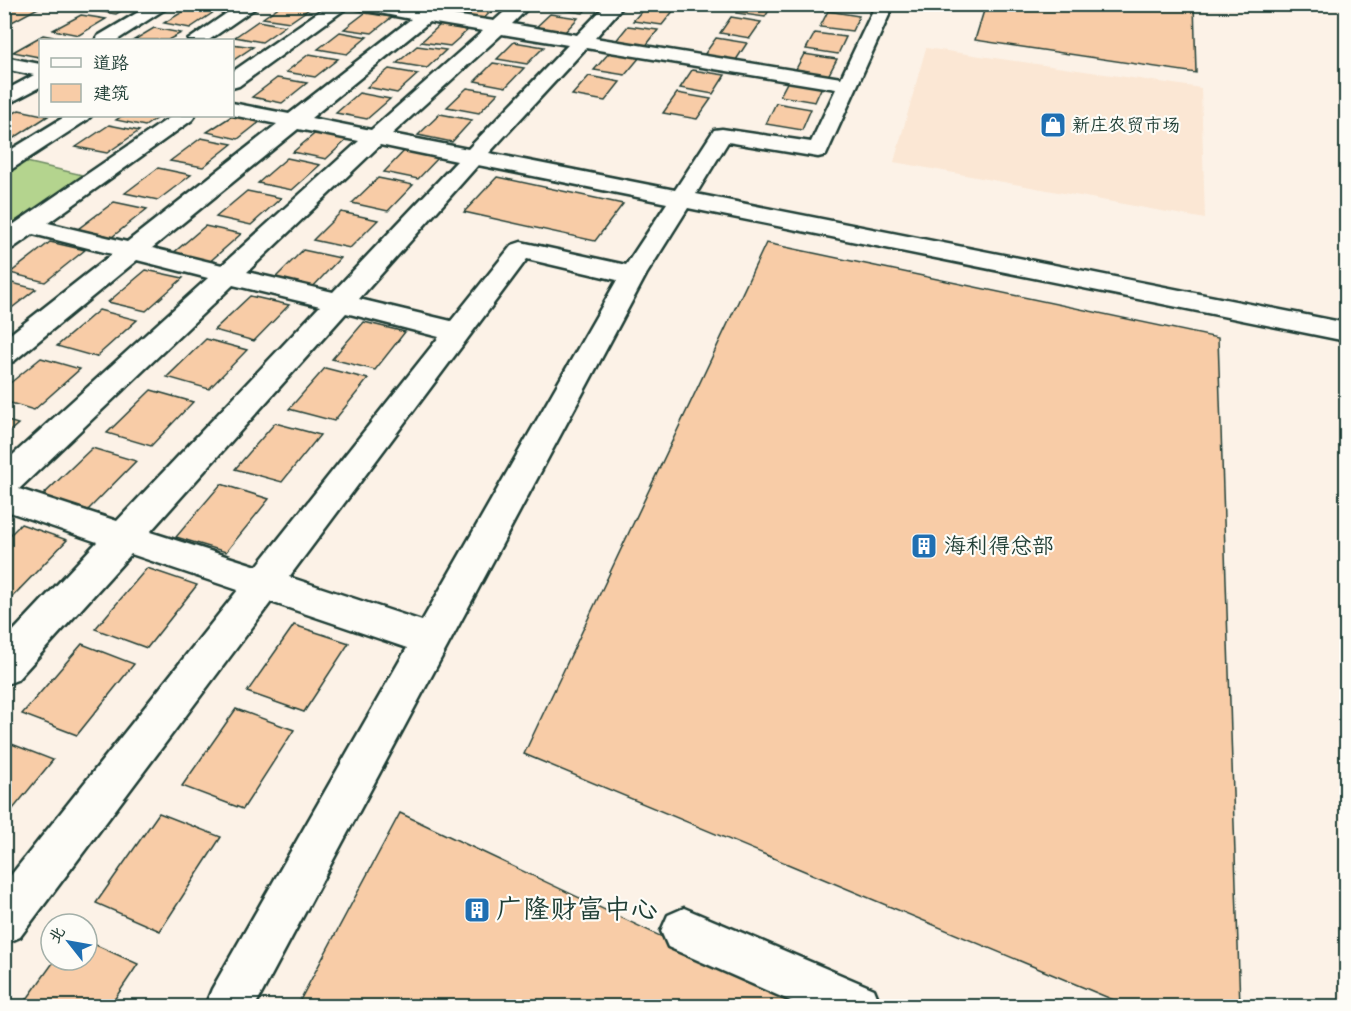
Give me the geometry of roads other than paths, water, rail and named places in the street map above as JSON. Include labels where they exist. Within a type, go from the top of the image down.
[{"type":"street","points":[[107,39],[165,4]]},
{"type":"street","points":[[199,39],[253,4]]},
{"type":"street","points":[[234,81],[342,4]]},
{"type":"street","points":[[355,4],[433,10],[498,28],[848,85]]},
{"type":"street","points":[[4,483],[375,138],[524,4]]},
{"type":"street","points":[[4,668],[472,158],[617,4]]},
{"type":"street","points":[[229,1006],[633,275],[683,200],[722,135],[818,150],[885,4]]},
{"type":"street","points":[[4,354],[433,10]]},
{"type":"street","points":[[4,63],[39,70]]},
{"type":"street","points":[[4,100],[39,80]]},
{"type":"street","points":[[234,109],[1347,332]]},
{"type":"street","points":[[4,164],[78,117]]},
{"type":"street","points":[[4,243],[184,117]]},
{"type":"street","points":[[29,226],[458,332]]},
{"type":"street","points":[[4,921],[521,250],[633,275]]},
{"type":"street","points":[[4,496],[431,640]]},
{"type":"street","points":[[684,931],[856,1006]]},
{"type":"place","name":"新庄农贸市场","points":[[1053,125]]},
{"type":"place","name":"海利得总部","points":[[924,546]]},
{"type":"place","name":"广隆财富中心","points":[[477,910]]}]
